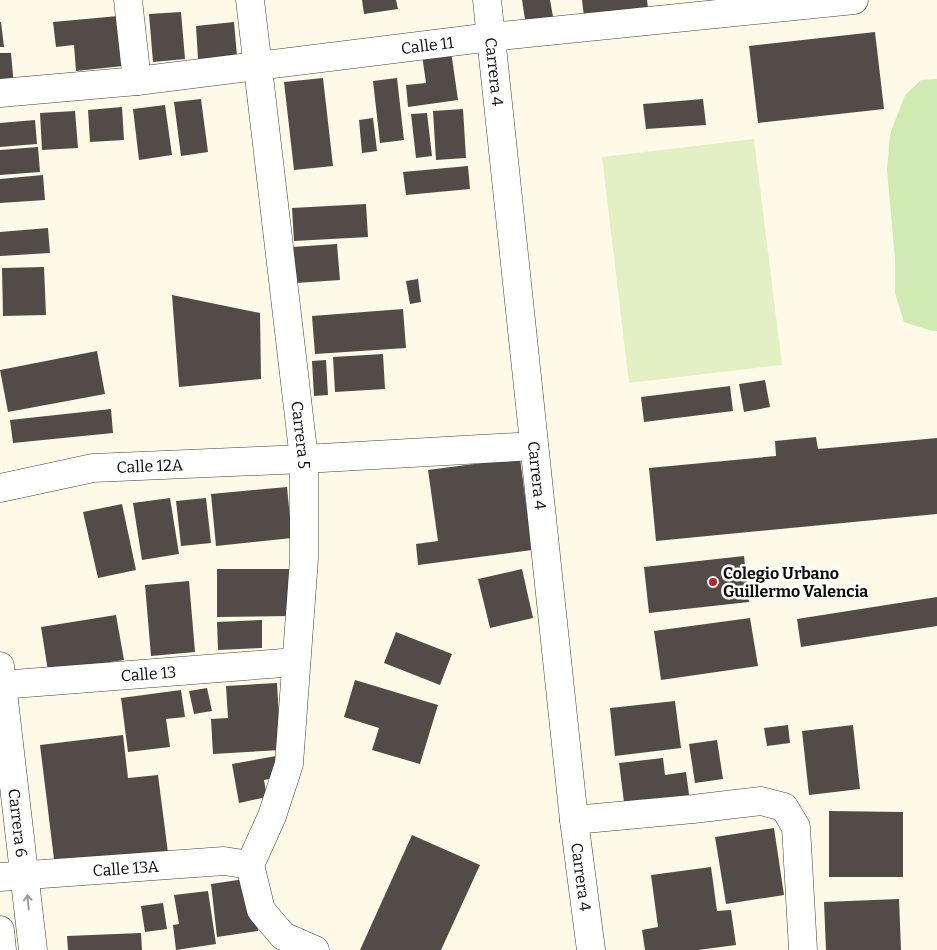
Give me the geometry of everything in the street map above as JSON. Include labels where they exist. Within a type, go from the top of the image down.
[{"type":"street","points":[[128,0],[137,80]]},
{"type":"street","name":"Carrera 5","points":[[250,0],[304,459],[304,559],[288,764],[272,816],[250,865]]},
{"type":"street","name":"Carrera 4","points":[[487,0],[574,820],[591,950]]},
{"type":"street","name":"Calle 11","points":[[0,93],[137,80],[767,4],[854,0]]},
{"type":"street","name":"Calle 12A","points":[[0,488],[93,468],[304,459],[534,446]]},
{"type":"street","name":"Calle 13","points":[[1,678],[296,662]]},
{"type":"street","name":"Carrera 6","points":[[1,678],[12,876],[33,950]]},
{"type":"street","points":[[574,820],[761,801],[784,807],[796,827],[803,950]]},
{"type":"street","name":"Calle 13A","points":[[12,876],[224,861],[250,865]]},
{"type":"street","points":[[250,865],[261,910],[283,936],[315,950]]},
{"type":"street","points":[[0,930],[2,950]]},
{"type":"green space","points":[[937,79],[937,331],[932,331],[904,322],[895,293],[895,259],[887,170],[890,134],[905,95],[921,80]]},
{"type":"green space","points":[[754,139],[782,365],[629,383],[602,157]]},
{"type":"building","points":[[362,0],[396,0],[398,9],[364,14]]},
{"type":"building","points":[[522,0],[550,0],[554,22],[526,26]]},
{"type":"building","points":[[582,0],[647,0],[648,8],[584,17]]},
{"type":"building","points":[[181,12],[185,59],[153,62],[149,14]]},
{"type":"building","points":[[118,16],[123,66],[76,71],[74,45],[56,47],[53,22]]},
{"type":"building","points":[[1,22],[4,47],[0,47]]},
{"type":"building","points":[[234,22],[237,56],[198,59],[196,26]]},
{"type":"building","points":[[875,32],[884,109],[758,123],[749,46]]},
{"type":"building","points":[[451,51],[458,100],[408,107],[406,85],[426,83],[422,55]]},
{"type":"building","points":[[0,53],[11,53],[14,86],[0,87]]},
{"type":"building","points":[[323,78],[333,166],[294,170],[284,82]]},
{"type":"building","points":[[397,78],[404,140],[380,143],[373,81]]},
{"type":"building","points":[[201,99],[208,152],[181,156],[174,102]]},
{"type":"building","points":[[703,99],[706,125],[646,129],[643,104]]},
{"type":"building","points":[[165,105],[172,155],[139,160],[133,109]]},
{"type":"building","points":[[122,107],[124,140],[90,142],[88,110]]},
{"type":"building","points":[[463,109],[466,158],[436,160],[433,111]]},
{"type":"building","points":[[75,111],[78,148],[42,150],[40,113]]},
{"type":"building","points":[[427,113],[432,156],[416,158],[411,114]]},
{"type":"building","points":[[373,118],[377,151],[362,153],[359,120]]},
{"type":"building","points":[[35,120],[37,144],[0,147],[0,123]]},
{"type":"building","points":[[38,147],[40,172],[0,175],[0,150]]},
{"type":"building","points":[[468,166],[470,189],[406,195],[403,172]]},
{"type":"building","points":[[43,175],[45,200],[0,203],[0,179]]},
{"type":"building","points":[[366,204],[368,237],[294,241],[292,208]]},
{"type":"building","points":[[48,228],[50,253],[0,256],[0,232]]},
{"type":"building","points":[[337,244],[340,280],[296,283],[292,247]]},
{"type":"building","points":[[44,267],[46,315],[3,316],[2,268]]},
{"type":"building","points":[[418,279],[421,302],[410,304],[406,281]]},
{"type":"building","points":[[172,295],[260,313],[261,379],[179,387]]},
{"type":"building","points":[[403,309],[406,348],[315,354],[312,316]]},
{"type":"building","points":[[97,351],[105,394],[8,412],[0,370]]},
{"type":"building","points":[[383,354],[385,389],[335,392],[333,357]]},
{"type":"building","points":[[326,360],[328,395],[314,396],[312,361]]},
{"type":"building","points":[[765,380],[770,407],[744,412],[739,384]]},
{"type":"building","points":[[730,386],[733,411],[644,422],[641,397]]},
{"type":"building","points":[[111,409],[113,433],[13,443],[10,420]]},
{"type":"building","points":[[816,437],[818,449],[937,438],[937,514],[656,541],[649,468],[776,456],[775,441]]},
{"type":"building","points":[[520,458],[532,550],[418,565],[416,544],[438,541],[428,470]]},
{"type":"building","points":[[287,487],[292,538],[216,546],[211,494]]},
{"type":"building","points":[[170,498],[179,554],[142,560],[133,503]]},
{"type":"building","points":[[206,498],[211,543],[181,546],[176,501]]},
{"type":"building","points":[[122,504],[136,570],[98,578],[83,512]]},
{"type":"building","points":[[744,556],[749,602],[649,613],[644,567]]},
{"type":"building","points":[[217,569],[289,569],[290,616],[217,617]]},
{"type":"building","points":[[522,569],[533,618],[490,628],[478,579]]},
{"type":"building","points":[[189,581],[195,652],[151,656],[145,585]]},
{"type":"building","points":[[937,597],[937,626],[801,647],[797,619]]},
{"type":"building","points":[[116,615],[124,660],[48,671],[41,627]]},
{"type":"building","points":[[750,618],[758,666],[661,680],[654,631]]},
{"type":"building","points":[[262,620],[262,648],[218,650],[217,622]]},
{"type":"building","points":[[396,632],[452,654],[440,685],[384,663]]},
{"type":"building","points":[[355,680],[438,705],[420,764],[372,750],[379,728],[344,717]]},
{"type":"building","points":[[277,683],[281,750],[213,754],[211,719],[228,718],[226,686]]},
{"type":"building","points":[[207,688],[212,711],[194,714],[189,691]]},
{"type":"building","points":[[181,690],[185,717],[166,719],[170,747],[128,752],[121,698]]},
{"type":"building","points":[[675,701],[681,748],[615,756],[610,708]]},
{"type":"building","points":[[788,725],[790,743],[767,746],[764,728]]},
{"type":"building","points":[[853,725],[860,789],[809,795],[802,731]]},
{"type":"building","points":[[123,735],[128,778],[158,775],[168,853],[55,867],[40,745]]},
{"type":"building","points":[[717,740],[723,779],[695,783],[689,744]]},
{"type":"building","points":[[276,756],[281,777],[264,780],[267,797],[239,803],[232,764]]},
{"type":"building","points":[[663,758],[665,775],[686,772],[690,802],[625,810],[619,763]]},
{"type":"building","points":[[829,811],[903,812],[903,877],[829,877]]},
{"type":"building","points":[[774,828],[784,895],[726,904],[715,837]]},
{"type":"building","points":[[412,835],[480,865],[441,950],[360,950]]},
{"type":"building","points":[[711,867],[717,911],[731,910],[736,945],[698,950],[645,950],[642,930],[658,927],[651,875]]},
{"type":"building","points":[[251,878],[258,931],[217,937],[211,884]]},
{"type":"building","points":[[208,891],[216,944],[176,950],[173,925],[179,924],[174,895]]},
{"type":"building","points":[[899,899],[901,950],[826,950],[824,902]]},
{"type":"building","points":[[163,903],[167,929],[145,932],[141,906]]},
{"type":"building","points":[[141,933],[142,950],[68,950],[67,936]]},
{"type":"place","name":"Colegio Urbano Guillermo Valencia","points":[[713,582]]}]
